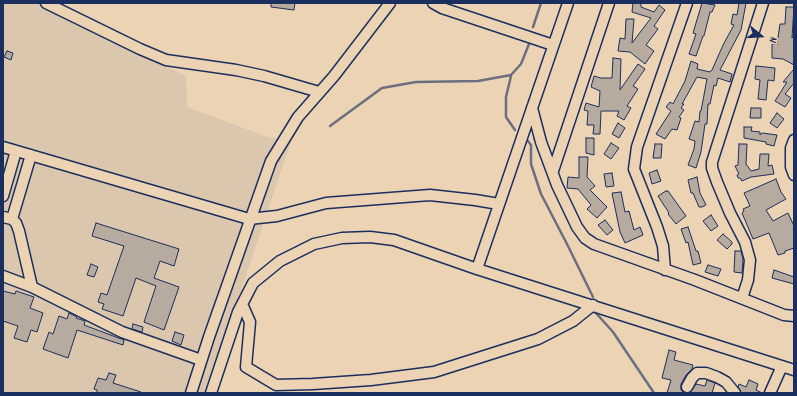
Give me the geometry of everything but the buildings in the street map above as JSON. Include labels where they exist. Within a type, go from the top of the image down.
[{"type":"street","points":[[46,3],[140,49],[166,60],[236,70],[264,76],[319,92]]},
{"type":"street","points":[[191,393],[249,219],[271,161],[298,117],[334,76],[390,3]]},
{"type":"street","points":[[432,3],[442,8],[553,45]]},
{"type":"street","points":[[477,269],[568,3]]},
{"type":"street","points":[[553,172],[609,3]]},
{"type":"street","points":[[665,270],[663,246],[634,169],[637,147],[687,3]]},
{"type":"street","points":[[742,298],[748,280],[750,260],[745,242],[717,182],[712,168],[712,162],[764,3]]},
{"type":"street","points":[[532,108],[541,142],[557,185],[577,227],[585,238],[594,244],[742,298],[784,315],[794,316]]},
{"type":"street","points":[[794,140],[791,148],[791,167],[794,175]]},
{"type":"street","points":[[3,147],[249,219],[277,216],[326,203],[430,195],[499,204]]},
{"type":"street","points":[[3,196],[16,151]]},
{"type":"street","points":[[31,156],[7,218],[16,223],[20,231],[32,287]]},
{"type":"street","points":[[212,392],[238,312],[253,283],[280,261],[314,244],[342,238],[370,237],[394,240],[477,269],[794,370]]},
{"type":"street","points":[[3,276],[32,287],[122,332],[201,360]]},
{"type":"street","points":[[242,304],[250,322],[246,367],[276,385],[371,380],[434,372],[538,339],[573,321],[593,306]]},
{"type":"street","points":[[770,393],[782,366]]},
{"type":"street","points":[[687,387],[692,378],[698,373],[706,373],[726,382],[735,393]]},
{"type":"shaded area","points":[[3,3],[55,3],[143,56],[186,76],[187,107],[265,136],[291,142],[205,391],[209,393],[3,393]]},
{"type":"waterway","points":[[533,27],[541,3]]},
{"type":"waterway","points":[[330,126],[382,88],[416,82],[478,81],[511,75],[521,64],[529,44]]},
{"type":"waterway","points":[[511,76],[506,97],[506,117],[515,130]]},
{"type":"waterway","points":[[528,141],[531,145],[531,164],[541,194],[593,297]]},
{"type":"waterway","points":[[595,312],[613,332],[654,393]]}]
